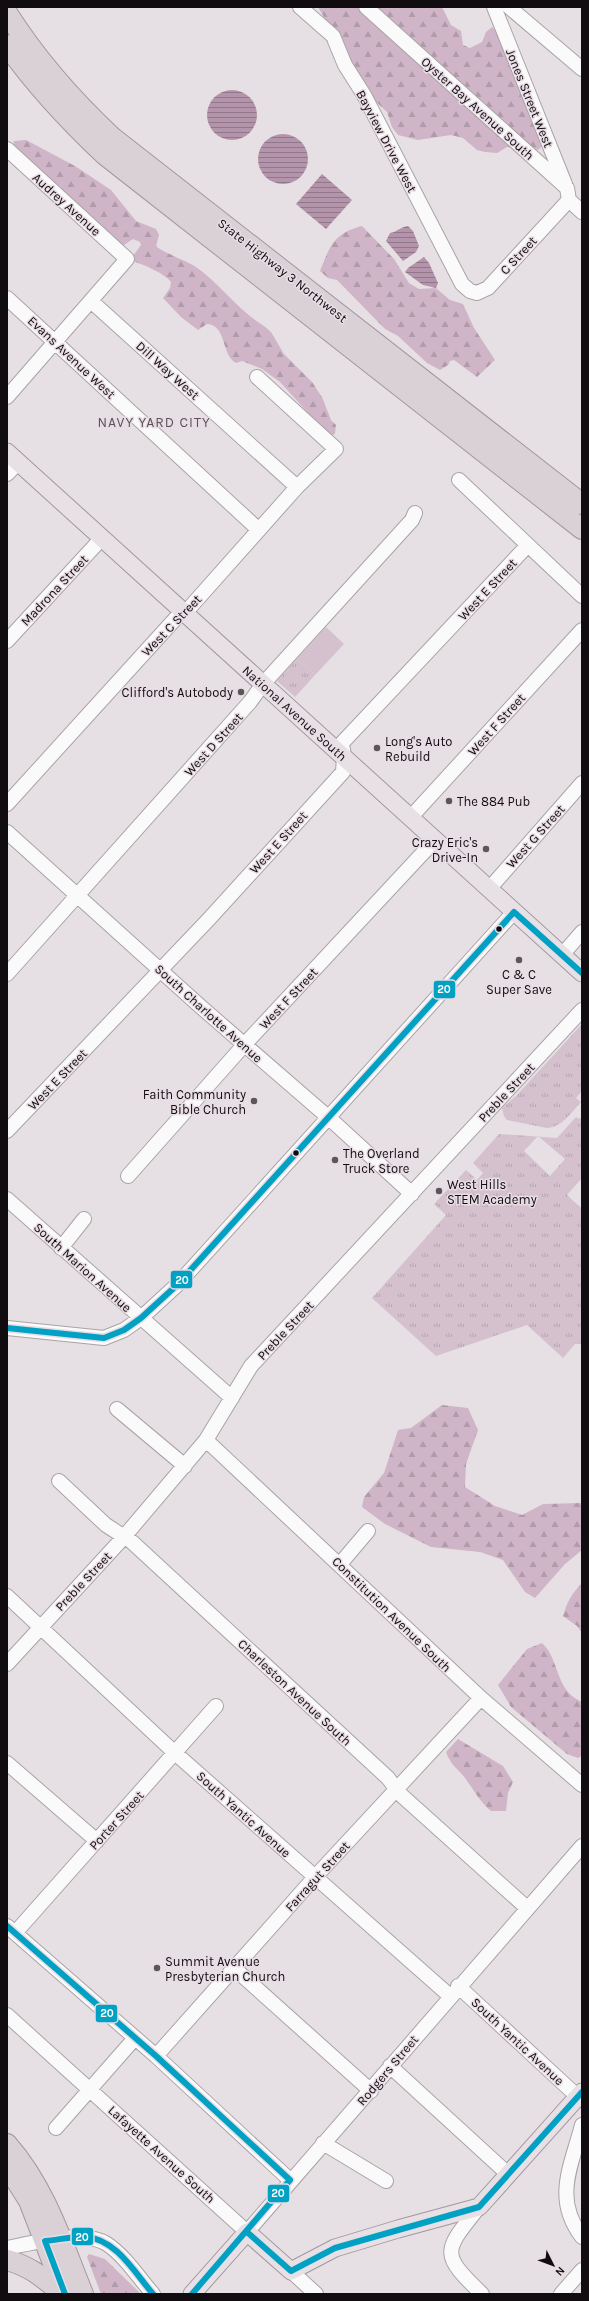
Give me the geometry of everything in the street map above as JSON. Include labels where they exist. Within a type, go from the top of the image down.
[{"type":"highway","name":"State Highway 3 Northwest","points":[[7,13],[26,42],[57,82],[113,138],[582,504]]},
{"type":"highway","name":"State Highway 3 Northwest","points":[[7,45],[23,68],[57,108],[105,154],[582,529]]},
{"type":"highway","points":[[7,56],[23,68]]},
{"type":"highway","points":[[488,431],[582,490]]},
{"type":"highway","points":[[560,512],[582,536]]},
{"type":"highway","points":[[7,2144],[28,2170],[39,2188],[53,2241],[64,2294]]},
{"type":"highway","points":[[7,2166],[53,2241],[83,2294]]},
{"type":"highway","points":[[7,2260],[36,2271],[64,2294]]},
{"type":"main road","name":"National Avenue South","points":[[11,463],[102,538],[582,973]]},
{"type":"main road","points":[[290,2271],[335,2248],[398,2228],[479,2207],[580,2094]]},
{"type":"main road","name":"Lafayette Avenue South","points":[[247,2232],[290,2271]]},
{"type":"main road","name":"Rodgers Street","points":[[192,2294],[247,2232]]},
{"type":"street","name":"Bayview Drive West","points":[[300,7],[333,36],[345,65],[364,95],[462,284]]},
{"type":"street","name":"Oyster Bay Avenue South","points":[[366,7],[568,194],[582,212]]},
{"type":"street","name":"Jones Street West","points":[[494,7],[568,194]]},
{"type":"street","points":[[509,7],[582,69]]},
{"type":"street","name":"Audrey Avenue","points":[[7,149],[127,258],[91,301]]},
{"type":"street","name":"C Street","points":[[462,284],[470,291],[477,293],[488,288],[568,194]]},
{"type":"street","name":"Evans Avenue West","points":[[7,298],[56,341],[259,530]]},
{"type":"street","points":[[7,397],[91,301]]},
{"type":"street","name":"Dill Way West","points":[[91,301],[297,487]]},
{"type":"street","name":"West C Street","points":[[7,804],[176,618],[185,613],[297,487],[336,449],[257,377]]},
{"type":"street","points":[[459,480],[582,596]]},
{"type":"street","name":"West D Street","points":[[7,974],[76,894],[250,702],[263,684],[412,520],[415,513]]},
{"type":"street","name":"Madrona Street","points":[[7,641],[102,538]]},
{"type":"street","name":"West E Street","points":[[7,1131],[161,970],[343,772],[344,757],[342,743],[528,545]]},
{"type":"street","name":"West F Street","points":[[410,818],[582,630]]},
{"type":"street","name":"West G Street","points":[[489,889],[582,783]]},
{"type":"street","name":"South Charlotte Avenue","points":[[7,832],[244,1046],[328,1117],[412,1194]]},
{"type":"street","name":"West F Street","points":[[128,1176],[244,1046],[435,840]]},
{"type":"street","points":[[10,1325],[104,1338],[124,1330],[141,1318],[177,1285],[514,912]]},
{"type":"street","points":[[562,955],[582,932]]},
{"type":"street","name":"Preble Street","points":[[7,1664],[123,1538],[185,1466],[206,1440],[251,1366],[582,1010]]},
{"type":"street","name":"South Marion Avenue","points":[[7,1199],[232,1398]]},
{"type":"street","points":[[61,1248],[84,1219]]},
{"type":"street","points":[[117,1409],[185,1466]]},
{"type":"street","name":"Constitution Avenue South","points":[[206,1440],[340,1564],[480,1698],[582,1785]]},
{"type":"street","name":"Charleston Avenue South","points":[[59,1481],[106,1525],[123,1538],[132,1542],[388,1778],[395,1790],[526,1908]]},
{"type":"street","points":[[340,1564],[368,1531]]},
{"type":"street","name":"South Yantic Avenue","points":[[7,1596],[175,1753],[315,1877],[580,2094]]},
{"type":"street","name":"Farragut Street","points":[[156,2056],[235,1969],[315,1877],[480,1698]]},
{"type":"street","name":"Porter Street","points":[[11,1930],[97,1841],[216,1706]]},
{"type":"street","points":[[7,1763],[97,1841]]},
{"type":"street","name":"Rodgers Street","points":[[247,2232],[290,2180],[371,2091],[390,2066],[526,1908],[582,1846]]},
{"type":"street","points":[[11,1930],[156,2056],[290,2180]]},
{"type":"street","points":[[235,1969],[371,2091]]},
{"type":"street","name":"Lafayette Avenue South","points":[[7,2015],[247,2232]]},
{"type":"street","points":[[56,2128],[91,2090],[135,2038]]},
{"type":"street","points":[[390,2066],[508,2174]]},
{"type":"street","points":[[582,2125],[566,2184],[566,2206],[571,2223],[582,2237]]},
{"type":"street","points":[[323,2143],[386,2181]]},
{"type":"street","points":[[479,2207],[453,2239],[450,2250],[457,2270],[482,2294]]},
{"type":"street","points":[[7,2248],[84,2237],[97,2239],[108,2244],[153,2294]]},
{"type":"street","points":[[560,2294],[582,2270]]},
{"type":"street","name":"Lafayette Avenue South","points":[[290,2271],[316,2294]]},
{"type":"green space","points":[[318,7],[442,7],[451,25],[461,31],[463,45],[470,48],[482,42],[486,32],[492,27],[498,33],[543,145],[538,150],[530,146],[522,148],[507,147],[497,153],[477,150],[463,138],[451,135],[418,140],[398,135],[392,127],[387,112],[372,98]]},
{"type":"green space","points":[[26,140],[75,166],[111,190],[136,221],[156,229],[159,235],[156,246],[158,248],[196,267],[213,281],[246,313],[271,332],[284,354],[312,382],[322,397],[331,420],[336,425],[335,434],[329,436],[280,382],[262,369],[242,361],[236,363],[231,359],[218,329],[207,324],[198,330],[181,317],[163,298],[170,288],[171,282],[169,279],[149,267],[135,262],[133,256],[141,245],[140,242],[133,239],[121,247],[72,198],[63,193],[61,187],[48,179],[43,172],[13,146],[14,141]]},
{"type":"green space","points":[[362,226],[394,259],[409,283],[419,289],[436,288],[450,300],[463,304],[474,328],[495,360],[477,377],[454,360],[450,361],[448,365],[440,370],[427,363],[398,336],[385,329],[337,280],[328,278],[320,271],[334,242],[345,232]]},
{"type":"green space","points":[[326,627],[344,644],[315,675],[297,659]]},
{"type":"green space","points":[[297,659],[315,675],[295,697],[277,681]]},
{"type":"green space","points":[[582,1024],[582,1091],[576,1098],[581,1102],[566,1119],[552,1127],[547,1128],[507,1120],[504,1116],[502,1108],[516,1096]]},
{"type":"green space","points":[[576,1117],[579,1119],[582,1117],[582,1178],[567,1195],[582,1209],[582,1344],[575,1344],[563,1358],[527,1325],[436,1356],[372,1298],[446,1215],[434,1204],[466,1170],[477,1180],[483,1173],[473,1163],[499,1134],[537,1137],[524,1151],[550,1176],[565,1159],[539,1137],[557,1138]]},
{"type":"green space","points":[[442,1405],[468,1408],[478,1430],[466,1464],[465,1487],[495,1506],[522,1515],[543,1504],[580,1503],[582,1505],[582,1550],[565,1564],[535,1598],[525,1592],[503,1560],[480,1552],[431,1547],[385,1524],[362,1507],[364,1497],[384,1473],[398,1430],[411,1428]]},
{"type":"green space","points":[[582,1583],[582,1633],[577,1626],[563,1616],[570,1598]]},
{"type":"green space","points":[[542,1643],[547,1648],[561,1681],[569,1693],[582,1702],[582,1756],[578,1758],[567,1754],[511,1707],[498,1685],[527,1649]]},
{"type":"green space","points":[[458,1739],[503,1766],[513,1782],[508,1793],[506,1811],[491,1811],[450,1760],[446,1752]]},
{"type":"green space","points":[[89,2254],[105,2259],[141,2294],[101,2294],[87,2257]]},
{"type":"shaded area","points":[[232,90],[241,92],[252,101],[257,115],[255,124],[246,135],[232,140],[223,138],[212,129],[207,115],[209,106],[218,95]]},
{"type":"shaded area","points":[[283,134],[292,136],[303,145],[308,159],[306,168],[297,179],[283,184],[274,182],[263,173],[258,159],[260,150],[269,139]]},
{"type":"shaded area","points":[[322,174],[352,200],[326,229],[296,204]]},
{"type":"shaded area","points":[[408,226],[413,231],[419,246],[416,252],[403,261],[386,241],[390,233]]},
{"type":"shaded area","points":[[424,257],[429,263],[438,283],[436,288],[423,285],[405,272],[408,268]]},
{"type":"transit line","name":"20","points":[[7,1328],[104,1338],[124,1330],[141,1318],[177,1285],[514,912],[582,973]]},
{"type":"transit line","name":"20","points":[[7,1926],[156,2056],[290,2180],[192,2294]]},
{"type":"transit line","name":"20","points":[[247,2232],[291,2271],[335,2248],[479,2207],[582,2092]]},
{"type":"transit line","name":"20","points":[[65,2294],[45,2241],[81,2237],[97,2239],[116,2250],[132,2267],[153,2294]]},
{"type":"place","name":"Clifford's Autobody","points":[[241,692]]},
{"type":"place","name":"Long's Auto Rebuild","points":[[377,748]]},
{"type":"place","name":"The 884 Pub","points":[[449,801]]},
{"type":"place","name":"Crazy Eric's Drive-In","points":[[486,849]]},
{"type":"place","name":"C & C Super Save","points":[[519,960]]},
{"type":"place","name":"Faith Community Bible Church","points":[[254,1101]]},
{"type":"place","name":"The Overland Truck Store","points":[[335,1160]]},
{"type":"place","name":"West Hills STEM Academy","points":[[439,1191]]},
{"type":"place","name":"Summit Avenue Presbyterian Church","points":[[157,1968]]},
{"type":"district","name":"NAVY YARD CITY","points":[[154,422]]}]
